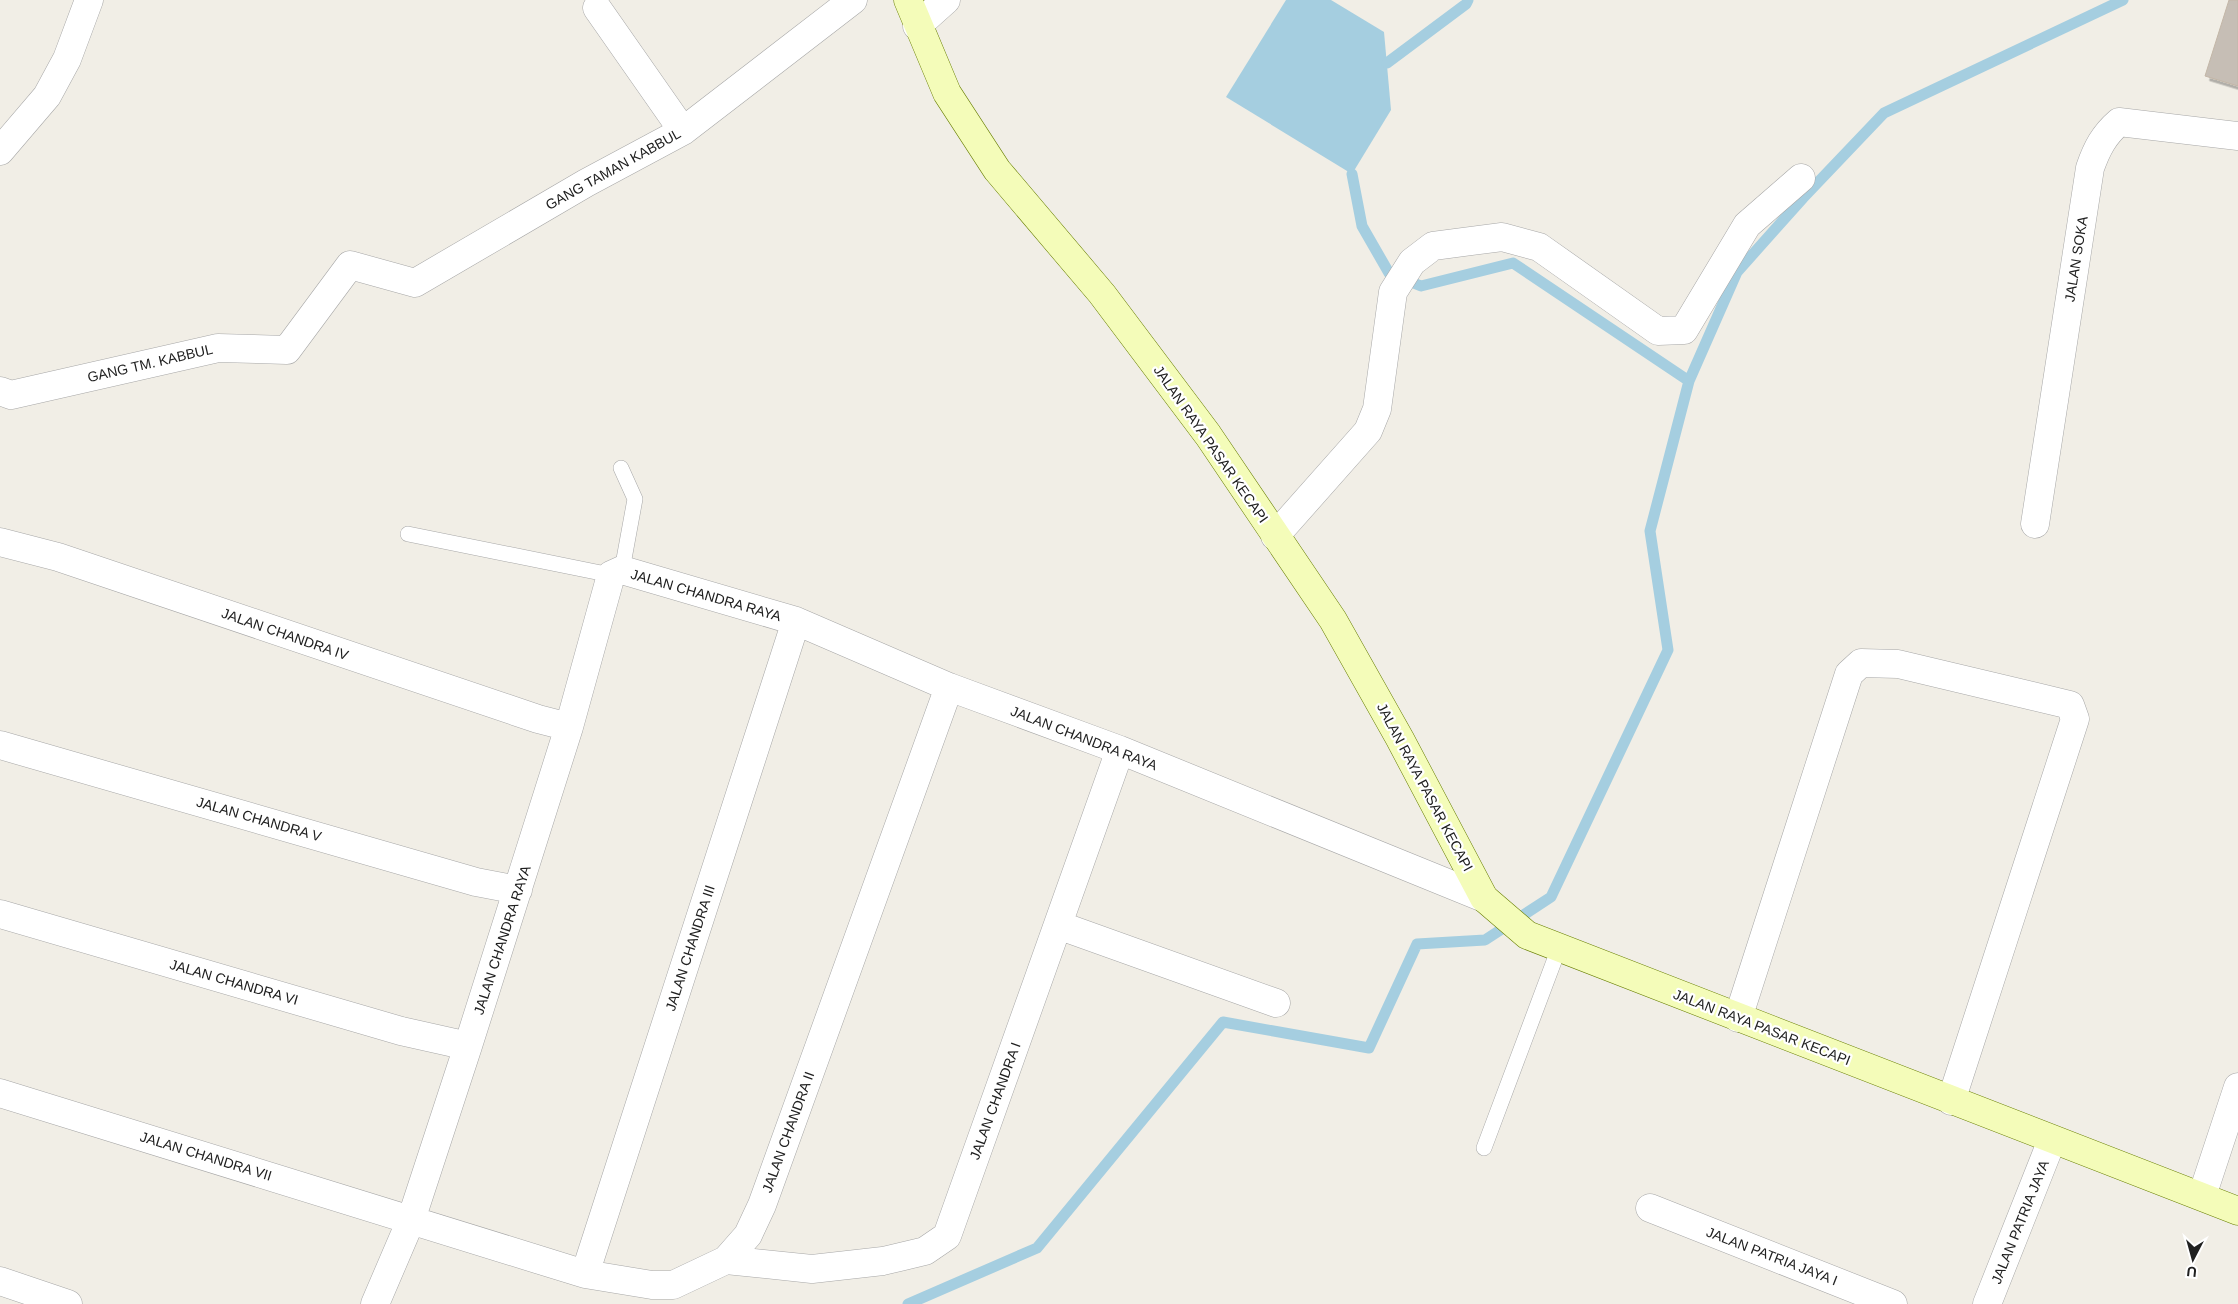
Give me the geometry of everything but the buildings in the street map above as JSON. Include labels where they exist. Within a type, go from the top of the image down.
[{"type":"street","points":[[0,151],[47,96],[67,59],[89,0]]},
{"type":"street","name":"GANG TAMAN KABBUL","points":[[350,264],[415,283],[586,183],[683,131],[854,0]]},
{"type":"street","name":"JALAN RAYA PASAR KECAPI","points":[[908,0],[917,26],[947,92],[997,170],[1102,294],[1208,435],[1334,620],[1489,903],[1526,935],[2238,1211]]},
{"type":"street","points":[[917,26],[946,0]]},
{"type":"street","points":[[596,8],[683,131]]},
{"type":"street","name":"JALAN SOKA","points":[[2035,524],[2090,168],[2097,148],[2108,132],[2120,122],[2238,136]]},
{"type":"street","points":[[1275,536],[1368,431],[1377,409],[1393,292],[1412,262],[1433,246],[1502,237],[1539,247],[1658,331],[1684,330],[1747,225],[1801,178]]},
{"type":"street","name":"GANG TM. KABBUL","points":[[0,391],[12,395],[218,348],[287,350],[350,264]]},
{"type":"street","name":"JALAN CHANDRA IV","points":[[0,542],[58,557],[538,720],[569,727]]},
{"type":"street","name":"JALAN CHANDRA RAYA","points":[[375,1304],[412,1220],[518,890],[617,572],[796,621],[949,688],[1120,750],[1489,903]]},
{"type":"street","name":"JALAN CHANDRA III","points":[[585,1274],[796,621]]},
{"type":"street","points":[[1738,1018],[1849,674],[1861,663],[1898,664],[2070,704],[2075,719],[1951,1101]]},
{"type":"street","name":"JALAN CHANDRA II","points":[[412,1220],[585,1274],[652,1285],[673,1285],[726,1260],[748,1235],[762,1205],[949,688]]},
{"type":"street","name":"JALAN CHANDRA V","points":[[0,745],[476,882],[518,890]]},
{"type":"street","name":"JALAN CHANDRA I","points":[[726,1260],[812,1269],[874,1262],[925,1251],[947,1236],[1120,750]]},
{"type":"street","name":"JALAN CHANDRA VI","points":[[0,914],[401,1031],[468,1046]]},
{"type":"street","points":[[1058,925],[1276,1003]]},
{"type":"street","points":[[2202,1196],[2238,1087]]},
{"type":"street","name":"JALAN CHANDRA VII","points":[[0,1092],[412,1220]]},
{"type":"street","name":"JALAN PATRIA JAYA","points":[[1987,1304],[2052,1140]]},
{"type":"street","name":"JALAN PATRIA JAYA I","points":[[1650,1208],[1894,1304]]},
{"type":"street","points":[[0,1281],[68,1304]]},
{"type":"lane","points":[[408,534],[617,572],[635,499],[621,468]]},
{"type":"lane","points":[[1484,1148],[1559,948]]},
{"type":"water","points":[[1286,0],[1331,0],[1384,32],[1391,110],[1352,174],[1226,97]]},
{"type":"waterway","points":[[1387,63],[1466,4],[1468,0]]},
{"type":"waterway","points":[[908,1304],[1037,1248],[1223,1022],[1369,1048],[1417,944],[1485,940],[1551,897],[1668,650],[1650,531],[1689,381],[1737,272],[1803,198],[1884,113],[2123,0]]},
{"type":"waterway","points":[[1352,174],[1362,226],[1389,273],[1421,286],[1513,263],[1689,381]]}]
